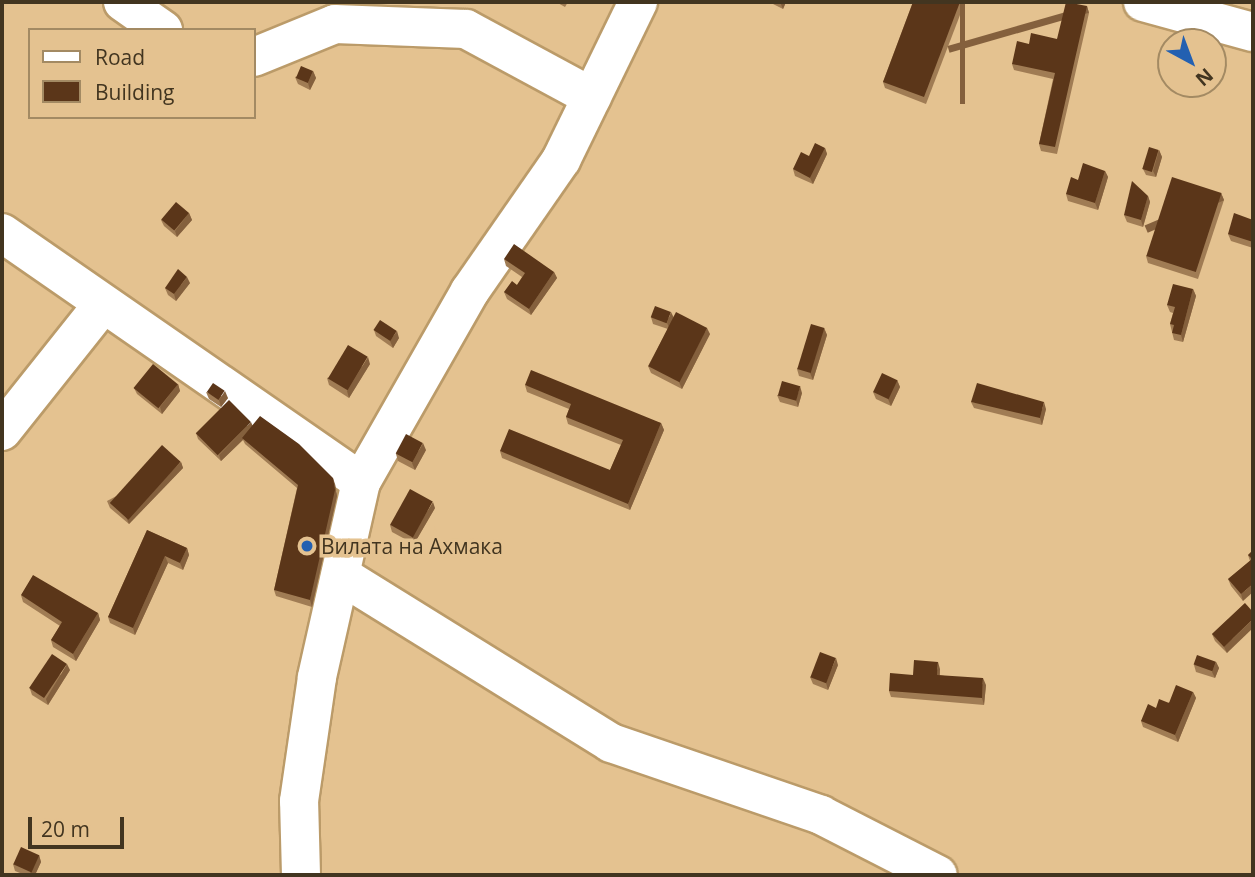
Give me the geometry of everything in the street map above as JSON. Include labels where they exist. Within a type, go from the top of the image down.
[{"type":"street","points":[[123,2],[160,28]]},
{"type":"street","points":[[301,875],[299,801],[317,677],[342,576],[361,482],[470,291],[561,160],[638,2]]},
{"type":"street","points":[[1143,2],[1253,32]]},
{"type":"street","points":[[256,56],[335,24],[466,29],[592,97]]},
{"type":"street","points":[[2,233],[361,482]]},
{"type":"street","points":[[2,431],[103,304]]},
{"type":"street","points":[[342,576],[611,743],[821,815],[890,863],[938,875]]},
{"type":"building","points":[[913,2],[960,2],[924,97],[883,82]]},
{"type":"building","points":[[1066,2],[1087,6],[1055,147],[1039,144],[1055,73],[1012,64],[1017,41],[1029,44],[1031,33],[1057,39]]},
{"type":"building","points":[[301,66],[313,71],[308,83],[296,78]]},
{"type":"building","points":[[815,143],[825,148],[810,178],[793,169],[801,152],[809,156]]},
{"type":"building","points":[[1149,147],[1159,150],[1152,172],[1142,169]]},
{"type":"building","points":[[1083,163],[1105,171],[1095,203],[1066,194],[1071,177],[1078,180]]},
{"type":"building","points":[[1172,177],[1221,193],[1196,272],[1146,256]]},
{"type":"building","points":[[1132,181],[1148,196],[1141,220],[1124,215]]},
{"type":"building","points":[[176,202],[189,213],[174,231],[161,220]]},
{"type":"building","points":[[1234,213],[1253,220],[1253,242],[1228,234]]},
{"type":"building","points":[[514,244],[554,272],[529,309],[504,292],[512,281],[517,285],[525,273],[504,259]]},
{"type":"building","points":[[178,269],[187,277],[174,294],[165,288]]},
{"type":"building","points":[[1173,284],[1193,289],[1181,335],[1172,333],[1174,325],[1170,324],[1175,307],[1167,305]]},
{"type":"building","points":[[655,306],[671,312],[667,323],[651,317]]},
{"type":"building","points":[[676,312],[707,328],[679,382],[648,366]]},
{"type":"building","points":[[380,320],[397,331],[390,341],[373,330]]},
{"type":"building","points":[[811,324],[824,328],[811,373],[797,369]]},
{"type":"building","points":[[348,345],[368,357],[348,390],[328,378]]},
{"type":"building","points":[[153,364],[178,384],[158,408],[133,388]]},
{"type":"building","points":[[531,370],[661,423],[628,504],[500,451],[509,429],[610,470],[623,440],[566,417],[571,404],[525,385]]},
{"type":"building","points":[[882,373],[897,380],[889,399],[873,392]]},
{"type":"building","points":[[782,381],[800,386],[796,401],[778,395]]},
{"type":"building","points":[[213,383],[225,391],[218,400],[207,392]]},
{"type":"building","points":[[977,383],[1044,402],[1040,418],[971,402]]},
{"type":"building","points":[[229,400],[251,422],[218,455],[196,433]]},
{"type":"building","name":"Вилата на Ахмака","points":[[260,416],[299,444],[333,478],[335,490],[310,600],[274,590],[298,485],[242,438]]},
{"type":"building","points":[[406,434],[423,443],[412,462],[396,453]]},
{"type":"building","points":[[162,445],[181,462],[128,520],[110,503]]},
{"type":"building","points":[[410,489],[433,502],[413,537],[390,525]]},
{"type":"building","points":[[147,530],[187,548],[180,563],[165,556],[133,628],[108,617]]},
{"type":"building","points":[[1253,550],[1253,584],[1241,594],[1228,579],[1252,559],[1248,555]]},
{"type":"building","points":[[33,575],[98,613],[73,654],[51,640],[62,622],[21,595]]},
{"type":"building","points":[[1245,603],[1253,612],[1253,619],[1224,647],[1212,634]]},
{"type":"building","points":[[820,652],[836,658],[826,683],[810,677]]},
{"type":"building","points":[[52,654],[67,664],[44,698],[29,688]]},
{"type":"building","points":[[1197,655],[1216,662],[1212,671],[1194,664]]},
{"type":"building","points":[[914,660],[938,662],[937,675],[983,678],[982,698],[889,691],[890,673],[913,675]]},
{"type":"building","points":[[1176,685],[1193,692],[1175,735],[1141,721],[1148,704],[1156,708],[1159,699],[1169,703]]},
{"type":"building","points":[[21,847],[39,855],[32,872],[13,864]]},
{"type":"place","name":"Вилата на Ахмака","points":[[307,546]]}]
